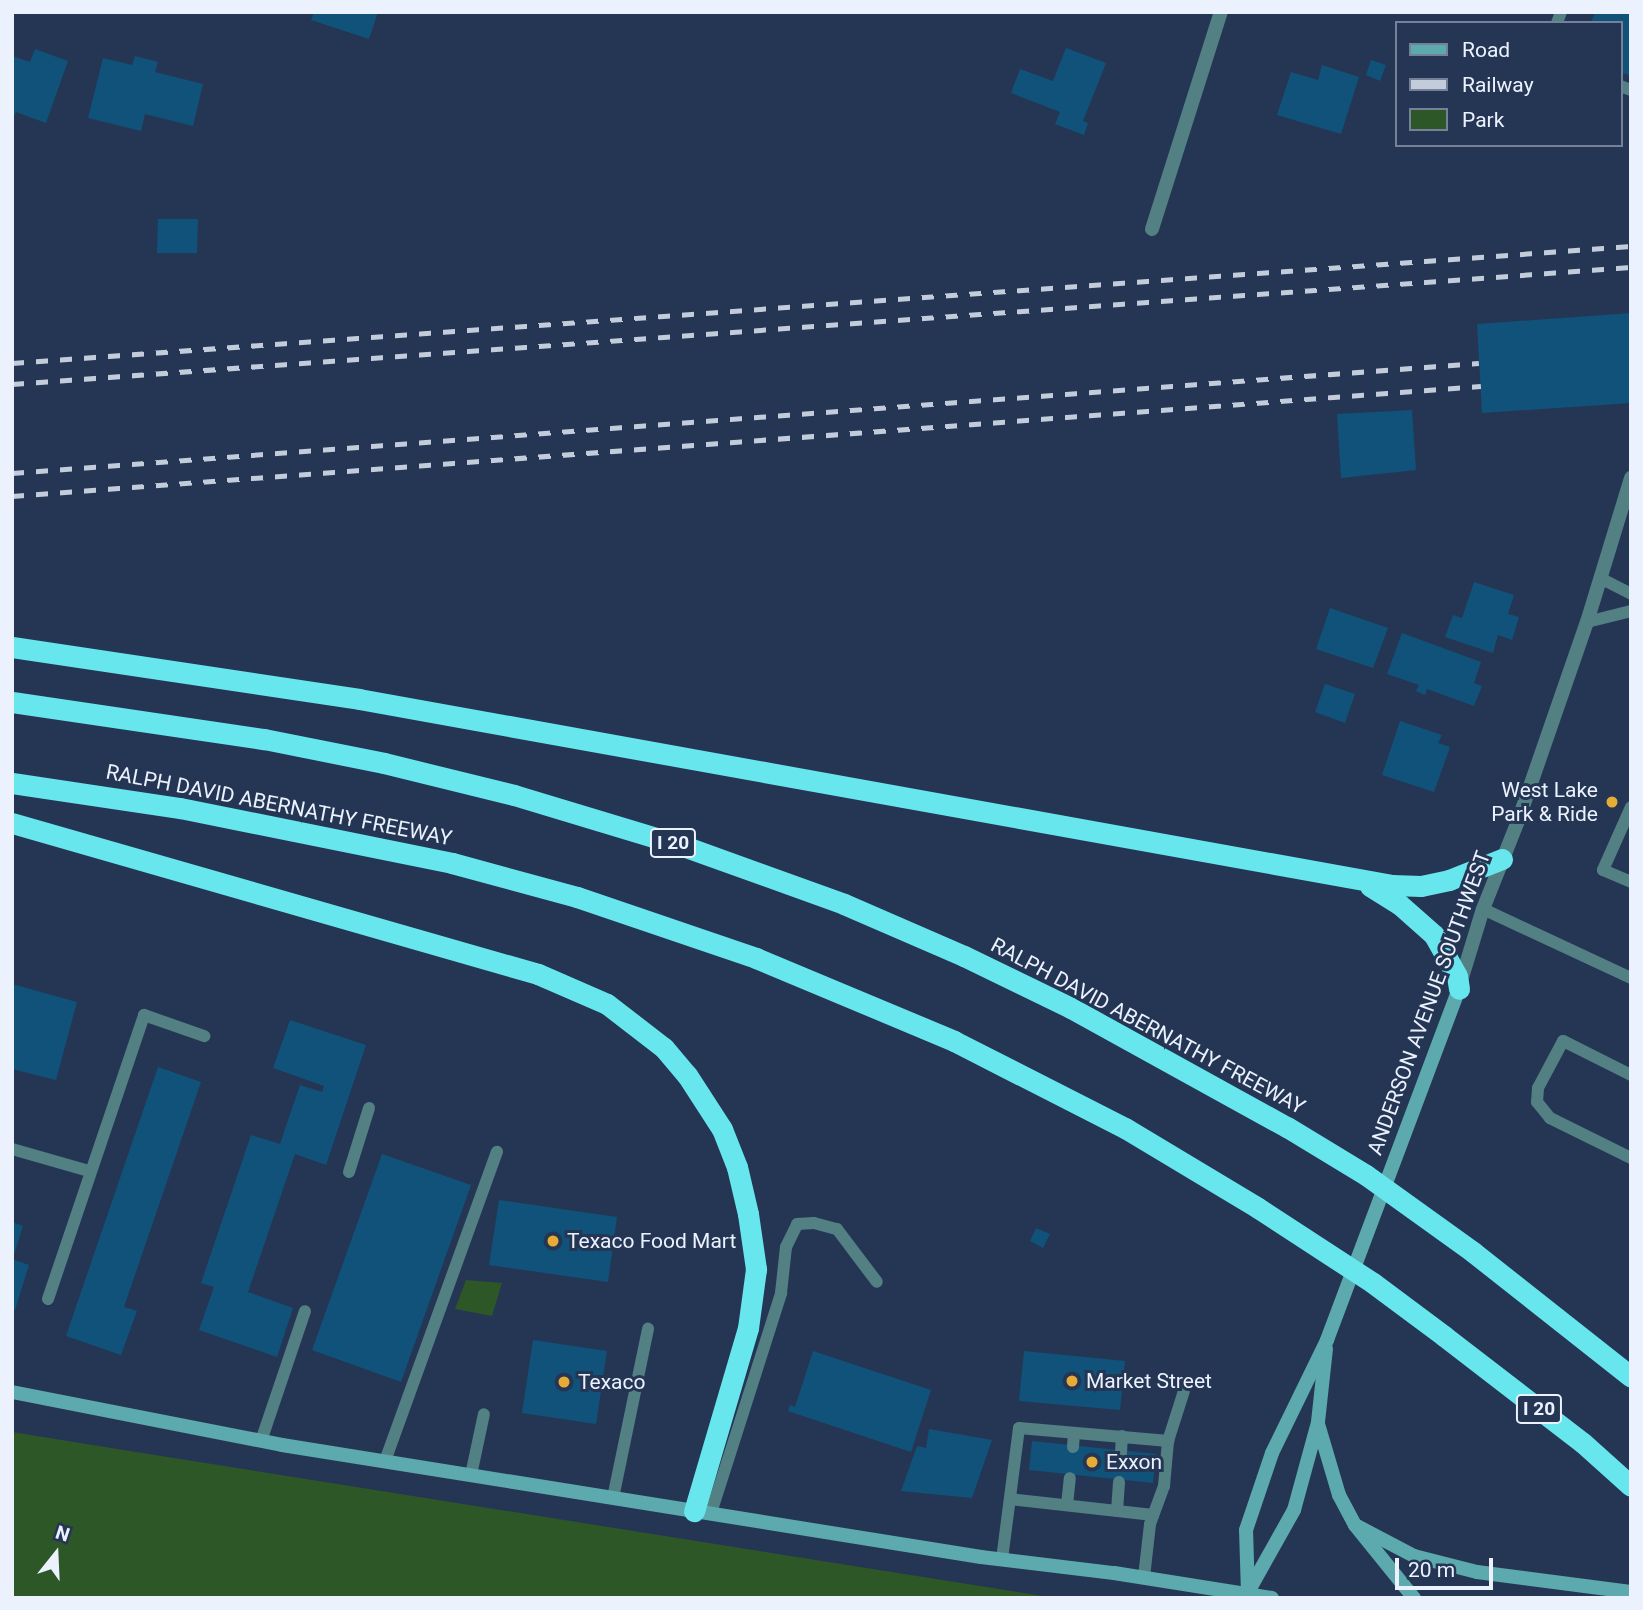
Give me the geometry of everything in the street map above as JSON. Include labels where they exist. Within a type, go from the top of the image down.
[{"type":"highway","points":[[12,647],[359,699],[1359,880],[1421,886],[1471,873],[1502,859]]},
{"type":"highway","name":"RALPH DAVID ABERNATHY FREEWAY","points":[[12,702],[187,727],[384,763],[514,795],[686,847],[844,904],[964,956],[1083,1014],[1287,1126],[1366,1175],[1474,1252],[1631,1377]]},
{"type":"highway","name":"RALPH DAVID ABERNATHY FREEWAY","points":[[12,783],[180,807],[336,837],[452,863],[577,897],[756,958],[954,1041],[1125,1128],[1258,1208],[1373,1283],[1583,1443],[1631,1486]]},
{"type":"highway","points":[[12,823],[538,974],[607,1004],[664,1048],[687,1075],[722,1129],[737,1167],[748,1214],[756,1269],[748,1328],[703,1512]]},
{"type":"highway","points":[[1359,880],[1399,904],[1434,935],[1457,976],[1459,989]]},
{"type":"main road","name":"ANDERSON AVENUE SOUTHWEST","points":[[1250,1596],[1246,1530],[1286,1419],[1327,1340],[1459,989]]},
{"type":"main road","name":"ANDERSON AVENUE SOUTHWEST","points":[[1250,1596],[1294,1510],[1318,1422],[1327,1340]]},
{"type":"main road","points":[[12,1392],[261,1441],[1002,1559],[1144,1577],[1272,1598]]},
{"type":"main road","points":[[1318,1422],[1339,1495],[1355,1525],[1414,1598]]},
{"type":"main road","points":[[1355,1525],[1427,1560],[1500,1576],[1631,1592]]},
{"type":"street","points":[[1152,229],[1221,12]]},
{"type":"street","name":"ANDERSON AVENUE SOUTHWEST","points":[[1459,989],[1483,909],[1602,579],[1631,478]]},
{"type":"lane","points":[[1602,579],[1631,594]]},
{"type":"lane","points":[[1587,622],[1631,611]]},
{"type":"lane","points":[[1631,807],[1603,870],[1631,882]]},
{"type":"lane","points":[[1483,909],[1631,978]]},
{"type":"lane","points":[[48,1299],[89,1171],[144,1015],[204,1036]]},
{"type":"lane","points":[[1631,1075],[1563,1041],[1538,1088],[1537,1102],[1550,1118],[1631,1158]]},
{"type":"lane","points":[[349,1172],[369,1108]]},
{"type":"lane","points":[[12,1149],[89,1171]]},
{"type":"lane","points":[[385,1461],[497,1152]]},
{"type":"lane","points":[[703,1512],[781,1293],[786,1247],[797,1224],[814,1223],[837,1229],[877,1282]]},
{"type":"lane","points":[[261,1441],[305,1311]]},
{"type":"lane","points":[[612,1498],[648,1329]]},
{"type":"lane","points":[[1144,1577],[1153,1514],[1164,1486],[1168,1441],[1184,1391]]},
{"type":"lane","points":[[471,1475],[484,1414]]},
{"type":"lane","points":[[1002,1559],[1019,1428],[1168,1441]]},
{"type":"lane","points":[[1073,1447],[1074,1433]]},
{"type":"lane","points":[[1121,1453],[1122,1437]]},
{"type":"lane","points":[[1067,1506],[1070,1478]]},
{"type":"lane","points":[[1117,1511],[1119,1482]]},
{"type":"lane","points":[[1010,1499],[1153,1514]]},
{"type":"green space","points":[[466,1280],[502,1283],[492,1316],[455,1309]]},
{"type":"green space","points":[[12,1432],[136,1452],[1055,1598],[12,1598]]},
{"type":"building","points":[[314,12],[378,12],[369,39],[311,20]]},
{"type":"building","points":[[1595,12],[1631,12],[1631,76],[1622,73],[1622,21],[1592,21]]},
{"type":"building","points":[[1066,48],[1106,63],[1083,121],[1088,123],[1084,135],[1055,124],[1060,112],[1011,93],[1020,69],[1053,81]]},
{"type":"building","points":[[35,49],[68,61],[46,123],[16,112],[12,121],[12,56],[30,62]]},
{"type":"building","points":[[135,56],[158,62],[155,72],[203,84],[193,126],[145,114],[141,131],[88,118],[103,58],[132,65]]},
{"type":"building","points":[[1371,60],[1386,65],[1380,81],[1366,75]]},
{"type":"building","points":[[1322,65],[1359,77],[1341,134],[1277,115],[1291,72],[1318,80]]},
{"type":"building","points":[[158,219],[198,219],[197,253],[157,253]]},
{"type":"building","points":[[1631,313],[1631,403],[1482,413],[1477,324]]},
{"type":"building","points":[[1412,410],[1416,470],[1341,478],[1337,414]]},
{"type":"building","points":[[1474,582],[1514,595],[1508,614],[1519,617],[1512,640],[1498,635],[1493,653],[1445,637],[1453,615],[1462,618]]},
{"type":"building","points":[[1330,608],[1388,628],[1373,668],[1316,649]]},
{"type":"building","points":[[1402,633],[1481,662],[1474,683],[1482,686],[1474,706],[1427,689],[1425,695],[1416,691],[1419,685],[1387,674]]},
{"type":"building","points":[[1325,684],[1355,694],[1345,723],[1315,712]]},
{"type":"building","points":[[1400,721],[1442,735],[1438,743],[1450,747],[1434,792],[1382,775]]},
{"type":"building","points":[[12,984],[77,1002],[56,1080],[12,1069]]},
{"type":"building","points":[[290,1020],[366,1045],[326,1165],[295,1154],[248,1292],[293,1308],[277,1357],[199,1330],[214,1287],[201,1283],[251,1135],[280,1144],[300,1085],[322,1092],[324,1086],[273,1068]]},
{"type":"building","points":[[158,1067],[201,1082],[124,1307],[137,1311],[121,1355],[66,1336]]},
{"type":"building","points":[[382,1154],[471,1185],[401,1382],[312,1350]]},
{"type":"building","name":"Texaco Food Mart","points":[[499,1200],[617,1217],[608,1282],[489,1265]]},
{"type":"building","points":[[12,1222],[23,1226],[13,1258],[12,1258]]},
{"type":"building","points":[[1036,1228],[1050,1234],[1043,1248],[1030,1241]]},
{"type":"building","points":[[12,1259],[29,1265],[15,1310],[12,1309]]},
{"type":"building","name":"Texaco","points":[[533,1340],[607,1351],[596,1424],[522,1413]]},
{"type":"building","points":[[813,1351],[931,1390],[911,1452],[788,1411],[790,1405],[795,1407]]},
{"type":"building","name":"Market Street","points":[[1024,1351],[1125,1361],[1120,1410],[1019,1401]]},
{"type":"building","points":[[929,1429],[992,1440],[972,1498],[901,1491],[917,1446],[926,1448]]},
{"type":"building","name":"Exxon","points":[[1032,1441],[1156,1454],[1153,1483],[1029,1470]]},
{"type":"railway","points":[[12,363],[1631,246]]},
{"type":"railway","points":[[12,384],[1631,267]]},
{"type":"railway","points":[[12,473],[1479,363]]},
{"type":"railway","points":[[12,496],[1481,386]]},
{"type":"place","name":"West Lake Park & Ride","points":[[1612,802]]},
{"type":"place","name":"Texaco Food Mart","points":[[553,1241]]},
{"type":"place","name":"Market Street","points":[[1072,1381]]},
{"type":"place","name":"Texaco","points":[[564,1382]]},
{"type":"place","name":"Exxon","points":[[1092,1462]]}]
